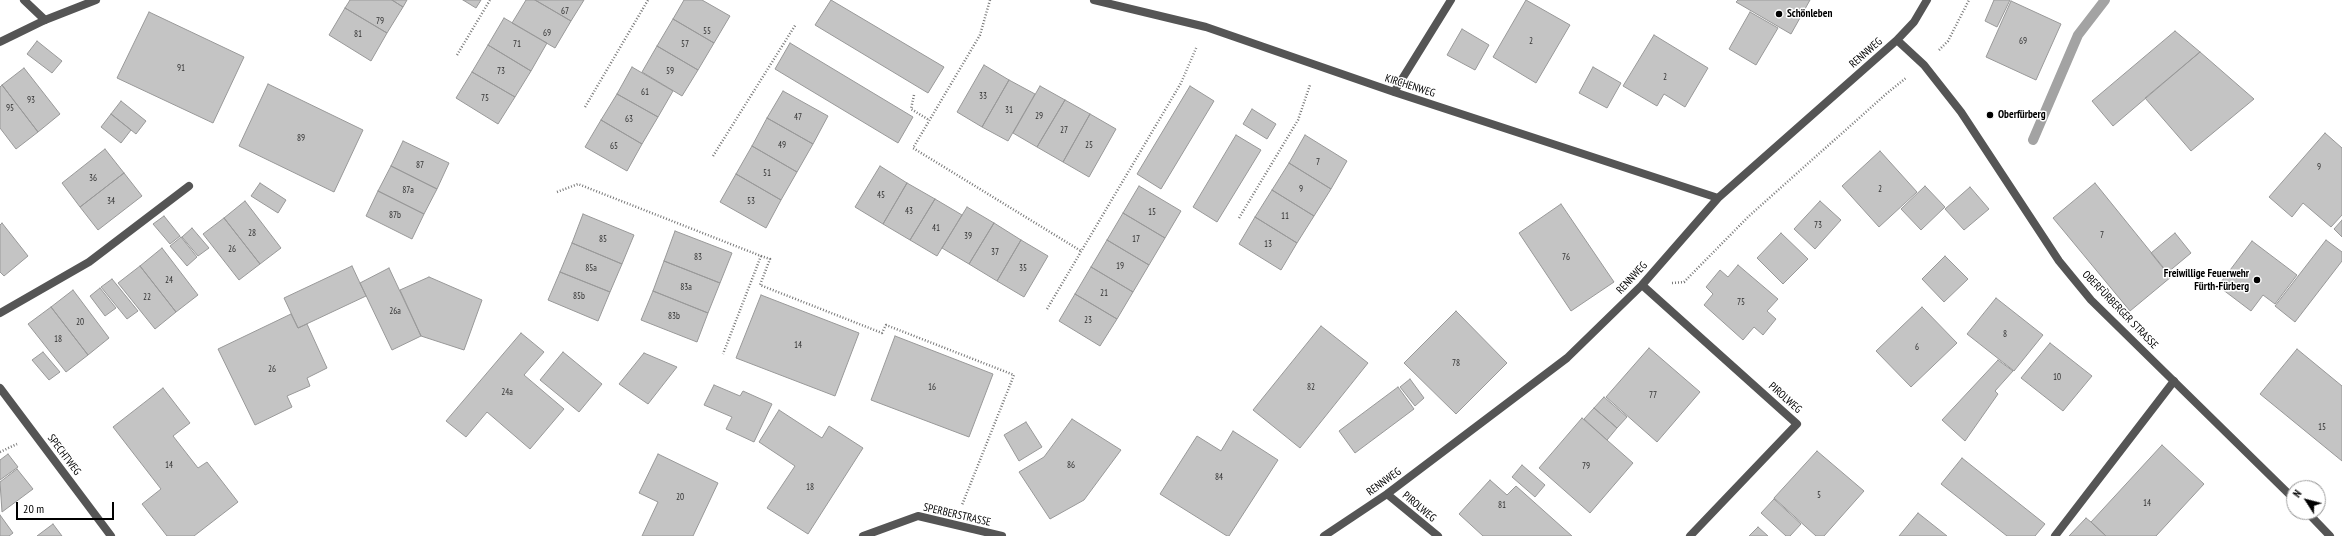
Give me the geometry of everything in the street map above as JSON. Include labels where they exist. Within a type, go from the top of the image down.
[{"type":"street","points":[[24,0],[45,20]]},
{"type":"street","points":[[0,42],[45,20],[96,0]]},
{"type":"street","name":"KIRCHENWEG","points":[[1094,0],[1206,28],[1394,92],[1718,198]]},
{"type":"street","points":[[1394,92],[1451,0]]},
{"type":"street","name":"RENNWEG","points":[[1324,536],[1387,494],[1567,358],[1642,285],[1718,198],[1897,40],[1914,22],[1926,0]]},
{"type":"street","name":"OBERFÜRBERGER STRASSE","points":[[1897,40],[1924,65],[1973,129],[2058,261],[2091,300],[2286,491]]},
{"type":"street","points":[[0,312],[89,262],[189,186]]},
{"type":"street","name":"PIROLWEG","points":[[1642,285],[1797,424],[1690,536]]},
{"type":"street","points":[[2055,536],[2174,381]]},
{"type":"street","name":"SPECHTWEG","points":[[0,388],[111,536]]},
{"type":"street","name":"PIROLWEG","points":[[1387,494],[1438,536]]},
{"type":"street","name":"SPERBERSTRASSE","points":[[863,536],[918,516],[1002,536]]},
{"type":"street","points":[[2315,520],[2330,536]]},
{"type":"path","points":[[457,55],[490,0]]},
{"type":"path","points":[[585,107],[648,0]]},
{"type":"path","points":[[990,0],[980,35],[913,148],[1081,251]]},
{"type":"path","points":[[1642,285],[1684,282],[1749,216],[1886,94],[1924,65],[1948,41],[1969,0]]},
{"type":"path","points":[[713,156],[796,24]]},
{"type":"path","points":[[1047,309],[1180,83],[1206,28]]},
{"type":"path","points":[[1239,218],[1298,120],[1317,66]]},
{"type":"path","points":[[914,95],[911,109],[929,120]]},
{"type":"path","points":[[557,192],[578,184],[770,259],[760,285],[882,333],[886,325],[1014,375],[954,524]]},
{"type":"path","points":[[723,354],[761,256]]},
{"type":"building","points":[[350,0],[392,0],[403,7],[387,33],[345,8]]},
{"type":"building","points":[[392,0],[407,0],[403,7]]},
{"type":"building","points":[[463,0],[481,0],[476,8]]},
{"type":"building","points":[[526,0],[535,0],[571,21],[555,48],[512,23]]},
{"type":"building","points":[[535,0],[584,0],[571,21]]},
{"type":"building","points":[[684,0],[702,0],[730,16],[714,43],[673,19]]},
{"type":"building","points":[[831,0],[944,67],[928,93],[815,25]]},
{"type":"building","points":[[1526,0],[1570,25],[1536,83],[1493,57]]},
{"type":"building","name":"Schönleben","points":[[1738,0],[1810,0],[1791,34],[1736,2]]},
{"type":"building","points":[[1994,0],[2010,0],[1997,27],[1985,21]]},
{"type":"building","points":[[2011,1],[2061,24],[2036,80],[1986,57]]},
{"type":"building","points":[[345,8],[387,33],[371,61],[329,35]]},
{"type":"building","points":[[149,12],[244,57],[213,123],[117,78]]},
{"type":"building","points":[[1750,12],[1778,28],[1756,65],[1729,49]]},
{"type":"building","points":[[504,18],[547,43],[531,71],[488,45]]},
{"type":"building","points":[[673,19],[714,43],[698,70],[657,46]]},
{"type":"building","points":[[1462,29],[1489,45],[1475,70],[1447,55]]},
{"type":"building","points":[[2175,31],[2200,52],[2113,126],[2092,101]]},
{"type":"building","points":[[1654,35],[1708,68],[1685,107],[1664,94],[1657,106],[1623,86]]},
{"type":"building","points":[[37,41],[62,61],[52,73],[27,54]]},
{"type":"building","points":[[790,43],[913,117],[898,143],[775,69]]},
{"type":"building","points":[[488,45],[531,71],[515,97],[472,72]]},
{"type":"building","points":[[657,46],[698,70],[682,96],[642,72]]},
{"type":"building","points":[[2200,52],[2254,99],[2191,151],[2145,98]]},
{"type":"building","points":[[984,65],[1009,80],[982,127],[957,112]]},
{"type":"building","points":[[632,67],[673,91],[658,117],[617,94]]},
{"type":"building","points":[[1593,67],[1621,83],[1607,108],[1579,93]]},
{"type":"building","points":[[24,68],[60,114],[38,132],[2,85]]},
{"type":"building","points":[[472,72],[515,97],[498,124],[456,98]]},
{"type":"building","points":[[1009,80],[1035,94],[1008,141],[982,127]]},
{"type":"building","points":[[268,84],[363,130],[334,192],[239,146]]},
{"type":"building","points":[[2,85],[38,132],[16,149],[0,128],[0,87]]},
{"type":"building","points":[[1040,86],[1065,100],[1037,147],[1013,133]]},
{"type":"building","points":[[1190,86],[1214,101],[1161,189],[1137,174]]},
{"type":"building","points":[[783,91],[828,116],[813,144],[767,118]]},
{"type":"building","points":[[617,94],[658,117],[642,144],[601,120]]},
{"type":"building","points":[[1065,100],[1090,114],[1063,162],[1037,147]]},
{"type":"building","points":[[121,101],[146,121],[136,134],[111,114]]},
{"type":"building","points":[[1252,109],[1276,124],[1267,139],[1243,124]]},
{"type":"building","points":[[111,114],[131,130],[121,143],[101,127]]},
{"type":"building","points":[[1090,114],[1116,129],[1089,177],[1063,162]]},
{"type":"building","points":[[767,118],[813,144],[797,172],[752,146]]},
{"type":"building","points":[[601,120],[642,144],[627,171],[585,147]]},
{"type":"building","points":[[2325,133],[2342,148],[2342,215],[2331,227],[2303,203],[2292,217],[2269,197]]},
{"type":"building","points":[[1236,135],[1261,150],[1217,222],[1193,207]]},
{"type":"building","points":[[1305,135],[1347,161],[1331,189],[1289,163]]},
{"type":"building","points":[[403,141],[449,163],[437,189],[391,166]]},
{"type":"building","points":[[752,146],[797,172],[781,200],[736,174]]},
{"type":"building","points":[[105,149],[124,173],[80,207],[62,183]]},
{"type":"building","points":[[1880,151],[1917,192],[1879,227],[1842,186]]},
{"type":"building","points":[[1289,163],[1331,189],[1314,216],[1272,190]]},
{"type":"building","points":[[391,166],[437,189],[424,214],[378,191]]},
{"type":"building","points":[[880,166],[907,183],[883,224],[855,207]]},
{"type":"building","points":[[124,173],[142,196],[98,230],[80,207]]},
{"type":"building","points":[[736,174],[781,200],[766,228],[720,202]]},
{"type":"building","points":[[260,183],[286,200],[278,213],[251,196]]},
{"type":"building","points":[[907,183],[935,199],[910,240],[883,224]]},
{"type":"building","points":[[2095,183],[2171,277],[2130,311],[2053,218]]},
{"type":"building","points":[[1139,186],[1181,211],[1165,238],[1123,213]]},
{"type":"building","points":[[1925,186],[1945,207],[1921,230],[1901,209]]},
{"type":"building","points":[[1970,187],[1989,209],[1964,230],[1945,209]]},
{"type":"building","points":[[1272,190],[1314,216],[1297,243],[1255,217]]},
{"type":"building","points":[[378,191],[424,214],[412,239],[366,216]]},
{"type":"building","points":[[935,199],[962,215],[937,256],[910,240]]},
{"type":"building","points":[[245,201],[281,248],[260,264],[224,218]]},
{"type":"building","points":[[1820,201],[1841,220],[1815,249],[1794,229]]},
{"type":"building","points":[[1561,204],[1614,282],[1571,311],[1519,233]]},
{"type":"building","points":[[967,207],[994,223],[969,264],[942,248]]},
{"type":"building","points":[[1123,213],[1165,238],[1149,265],[1107,240]]},
{"type":"building","points":[[583,214],[634,235],[622,264],[572,243]]},
{"type":"building","points":[[164,216],[180,236],[170,244],[153,224]]},
{"type":"building","points":[[1255,217],[1297,243],[1281,270],[1239,244]]},
{"type":"building","points":[[224,218],[260,264],[239,280],[203,234]]},
{"type":"building","points":[[2342,220],[2342,237],[2334,229]]},
{"type":"building","points":[[2,223],[28,256],[4,276],[0,272],[0,225]]},
{"type":"building","points":[[994,223],[1021,240],[997,281],[969,264]]},
{"type":"building","points":[[192,228],[209,248],[198,256],[182,237]]},
{"type":"building","points":[[675,231],[732,253],[720,283],[664,261]]},
{"type":"building","points":[[1781,233],[1808,259],[1783,284],[1757,258]]},
{"type":"building","points":[[2175,233],[2191,253],[2167,273],[2151,253]]},
{"type":"building","points":[[181,237],[197,257],[187,266],[170,246]]},
{"type":"building","points":[[1021,240],[1048,256],[1024,297],[997,281]]},
{"type":"building","points":[[1107,240],[1149,265],[1133,292],[1091,267]]},
{"type":"building","points":[[2326,240],[2342,252],[2342,261],[2295,322],[2275,306]]},
{"type":"building","name":"Freiwillige Feuerwehr Fürth-Fürberg","points":[[2252,241],[2297,275],[2275,304],[2263,295],[2251,311],[2218,286]]},
{"type":"building","points":[[572,243],[622,264],[610,292],[560,272]]},
{"type":"building","points":[[162,248],[198,295],[176,312],[140,266]]},
{"type":"building","points":[[1945,256],[1968,279],[1944,302],[1922,279]]},
{"type":"building","points":[[664,261],[720,283],[708,313],[653,291]]},
{"type":"building","points":[[1738,265],[1778,299],[1767,311],[1776,319],[1763,335],[1754,327],[1743,340],[1704,305],[1713,294],[1706,287],[1720,270],[1728,277]]},
{"type":"building","points":[[140,266],[176,312],[155,329],[118,283]]},
{"type":"building","points":[[352,266],[366,296],[298,328],[284,298]]},
{"type":"building","points":[[1091,267],[1133,292],[1117,319],[1075,294]]},
{"type":"building","points":[[389,268],[421,336],[392,350],[360,283]]},
{"type":"building","points":[[560,272],[610,292],[598,321],[548,300]]},
{"type":"building","points":[[429,277],[482,300],[464,350],[421,336],[400,290]]},
{"type":"building","points":[[112,279],[138,311],[127,319],[101,287]]},
{"type":"building","points":[[100,288],[116,308],[105,316],[90,296]]},
{"type":"building","points":[[73,290],[109,338],[88,355],[51,307]]},
{"type":"building","points":[[653,291],[708,313],[697,342],[641,320]]},
{"type":"building","points":[[1075,294],[1117,319],[1100,346],[1059,321]]},
{"type":"building","points":[[761,295],[859,333],[835,396],[736,358]]},
{"type":"building","points":[[1996,298],[2043,335],[2014,371],[1967,334]]},
{"type":"building","points":[[51,307],[88,355],[66,372],[28,324]]},
{"type":"building","points":[[1922,307],[1957,343],[1911,387],[1876,351]]},
{"type":"building","points":[[1456,311],[1507,363],[1456,414],[1404,363]]},
{"type":"building","points":[[291,314],[298,328],[307,324],[327,368],[307,378],[310,386],[287,396],[292,407],[255,425],[218,349]]},
{"type":"building","points":[[1321,326],[1368,363],[1300,448],[1253,410]]},
{"type":"building","points":[[521,333],[544,352],[524,375],[564,409],[530,449],[487,412],[466,437],[446,421]]},
{"type":"building","points":[[895,336],[993,374],[969,437],[871,400]]},
{"type":"building","points":[[2050,343],[2092,376],[2063,411],[2021,378]]},
{"type":"building","points":[[1649,348],[1700,392],[1657,442],[1606,397]]},
{"type":"building","points":[[2297,349],[2342,386],[2342,461],[2260,394]]},
{"type":"building","points":[[43,352],[60,372],[49,380],[32,360]]},
{"type":"building","points":[[563,352],[602,384],[579,412],[540,380]]},
{"type":"building","points":[[644,353],[677,367],[648,404],[619,384]]},
{"type":"building","points":[[1998,360],[2013,371],[1995,391],[1998,394],[1965,441],[1942,420]]},
{"type":"building","points":[[1410,379],[1424,398],[1415,406],[1400,387]]},
{"type":"building","points":[[714,385],[740,396],[743,391],[772,404],[754,442],[726,429],[732,417],[704,405]]},
{"type":"building","points":[[1398,387],[1414,409],[1355,453],[1339,431]]},
{"type":"building","points":[[163,388],[190,423],[173,436],[198,468],[207,462],[238,502],[194,536],[167,536],[142,504],[161,489],[113,427]]},
{"type":"building","points":[[1604,397],[1627,417],[1617,428],[1594,408]]},
{"type":"building","points":[[1594,408],[1617,428],[1607,440],[1584,419]]},
{"type":"building","points":[[779,410],[822,438],[829,426],[863,448],[808,534],[767,508],[795,466],[759,442]]},
{"type":"building","points":[[1582,418],[1633,463],[1590,513],[1539,468]]},
{"type":"building","points":[[1072,419],[1121,450],[1084,500],[1050,519],[1019,472],[1044,457]]},
{"type":"building","points":[[1026,422],[1042,447],[1019,461],[1004,435]]},
{"type":"building","points":[[1233,431],[1278,460],[1229,536],[1227,536],[1160,494],[1197,436],[1221,451]]},
{"type":"building","points":[[2162,445],[2204,484],[2156,536],[2106,536],[2091,522]]},
{"type":"building","points":[[1817,451],[1864,491],[1824,536],[1816,536],[1774,498]]},
{"type":"building","points":[[8,454],[18,467],[0,480],[0,460]]},
{"type":"building","points":[[658,454],[718,483],[693,536],[642,536],[658,502],[639,493]]},
{"type":"building","points":[[1962,458],[2045,524],[2035,536],[2007,536],[1941,484]]},
{"type":"building","points":[[1522,465],[1545,485],[1535,497],[1512,477]]},
{"type":"building","points":[[17,469],[33,489],[2,512],[0,482]]},
{"type":"building","points":[[1490,480],[1507,495],[1516,486],[1572,536],[1483,536],[1459,514]]},
{"type":"building","points":[[1774,499],[1801,524],[1790,536],[1786,536],[1761,513]]},
{"type":"building","points":[[1918,513],[1947,536],[1899,536]]},
{"type":"building","points":[[0,515],[13,533],[9,536],[0,536]]},
{"type":"building","points":[[2086,518],[2091,522],[2106,536],[2069,536]]},
{"type":"building","points":[[53,524],[62,536],[37,536]]},
{"type":"building","points":[[1758,527],[1768,536],[1749,536]]},
{"type":"waterway","points":[[2033,140],[2078,35],[2105,0]]},
{"type":"place","name":"Schönleben","points":[[1779,14]]},
{"type":"place","name":"Oberfürberg","points":[[1990,115]]},
{"type":"place","name":"Freiwillige Feuerwehr Fürth-Fürberg","points":[[2257,280]]}]
